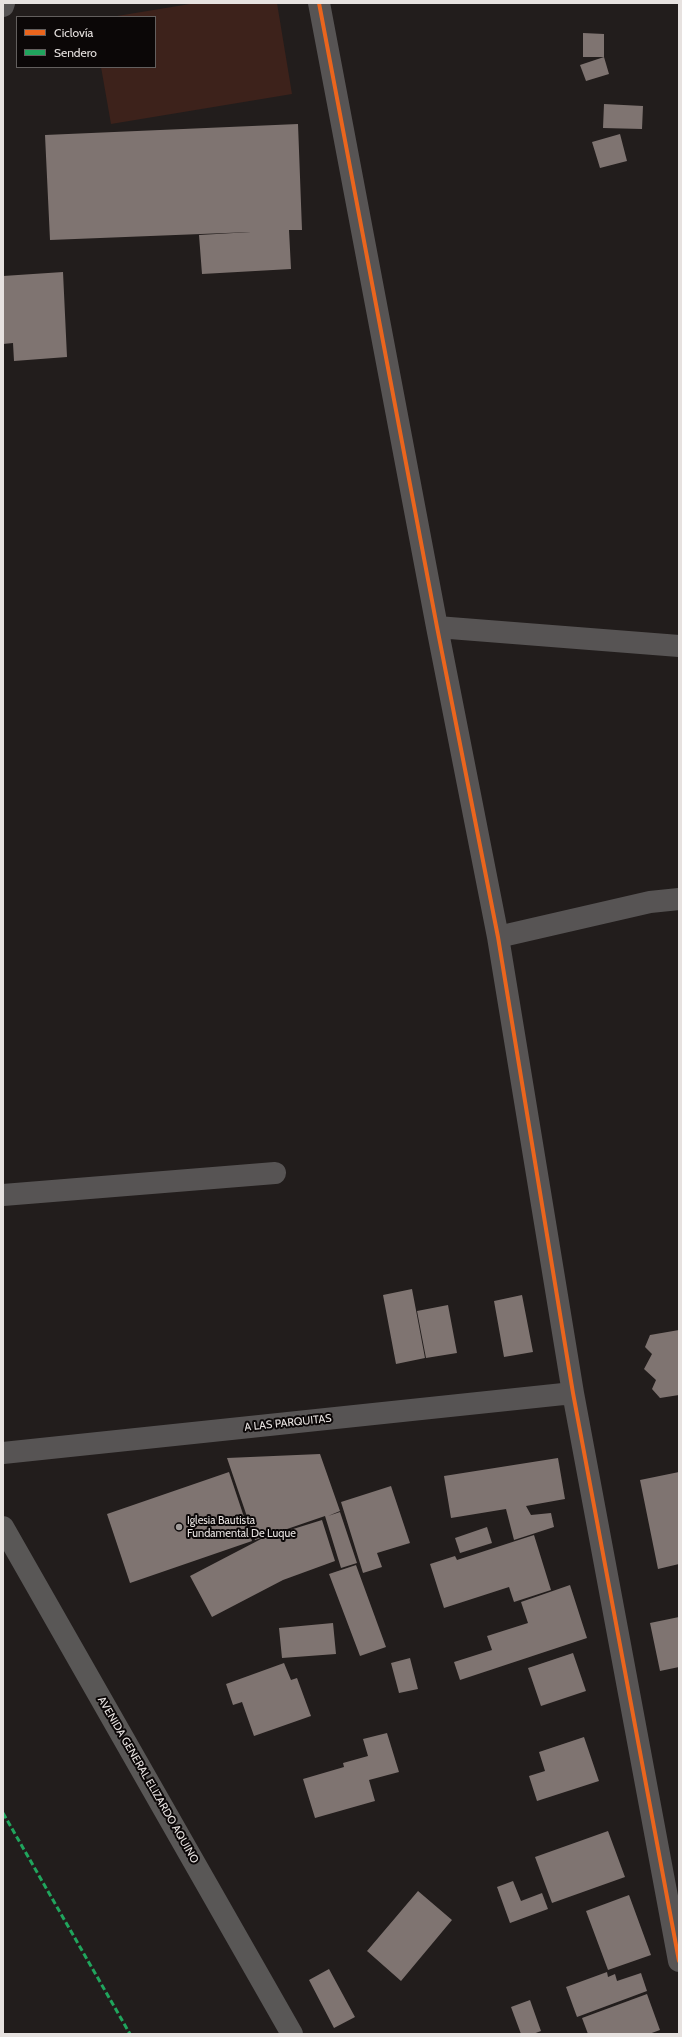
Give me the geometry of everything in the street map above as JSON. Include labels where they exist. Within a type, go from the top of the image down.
[{"type":"main road","name":"AVENIDA GENERAL ELIZARDO AQUINO","points":[[3,1527],[292,2034]]},
{"type":"street","points":[[319,3],[437,627],[498,937],[573,1393],[679,1961]]},
{"type":"street","points":[[437,627],[679,646]]},
{"type":"street","points":[[498,937],[650,902],[679,899]]},
{"type":"street","points":[[3,1195],[275,1172]]},
{"type":"street","name":"A LAS PARQUITAS","points":[[3,1452],[573,1393]]},
{"type":"shaded area","points":[[196,3],[277,3],[292,94],[111,124],[101,68],[156,68],[156,16],[117,16]]},
{"type":"building","points":[[583,33],[604,34],[604,57],[583,57]]},
{"type":"building","points":[[604,57],[609,74],[586,81],[580,65]]},
{"type":"building","points":[[604,104],[643,106],[642,129],[603,128]]},
{"type":"building","points":[[298,124],[302,230],[289,230],[291,269],[202,274],[199,235],[251,232],[50,240],[45,135]]},
{"type":"building","points":[[620,134],[627,161],[600,168],[592,142]]},
{"type":"building","points":[[63,272],[67,357],[14,361],[13,343],[3,344],[3,276]]},
{"type":"building","points":[[412,1289],[425,1358],[396,1364],[383,1295]]},
{"type":"building","points":[[522,1295],[533,1352],[504,1357],[494,1301]]},
{"type":"building","points":[[448,1305],[457,1353],[426,1358],[417,1311]]},
{"type":"building","points":[[679,1330],[679,1395],[660,1398],[652,1389],[656,1380],[644,1369],[652,1354],[645,1347],[650,1335]]},
{"type":"building","points":[[320,1454],[340,1511],[328,1516],[340,1512],[357,1563],[341,1568],[325,1516],[255,1540],[227,1458]]},
{"type":"building","points":[[558,1458],[565,1499],[526,1506],[531,1515],[551,1513],[554,1527],[514,1540],[506,1509],[451,1518],[444,1476]]},
{"type":"building","name":"Iglesia Bautista Fundamental De Luque","points":[[229,1472],[252,1541],[130,1583],[107,1514]]},
{"type":"building","points":[[679,1472],[679,1564],[658,1569],[640,1480]]},
{"type":"building","points":[[391,1486],[410,1543],[377,1553],[382,1567],[363,1573],[341,1502]]},
{"type":"building","points":[[322,1520],[335,1561],[283,1580],[212,1617],[190,1576],[261,1539]]},
{"type":"building","points":[[487,1527],[492,1543],[460,1553],[455,1538]]},
{"type":"building","points":[[534,1535],[551,1590],[514,1602],[509,1587],[444,1608],[430,1564],[455,1556],[457,1560]]},
{"type":"building","points":[[356,1565],[386,1647],[360,1656],[329,1574]]},
{"type":"building","points":[[570,1585],[587,1638],[460,1680],[454,1662],[492,1650],[487,1636],[528,1623],[521,1602]]},
{"type":"building","points":[[679,1617],[679,1667],[660,1671],[650,1623]]},
{"type":"building","points":[[333,1623],[336,1654],[282,1658],[279,1628]]},
{"type":"building","points":[[573,1653],[586,1691],[541,1706],[528,1668]]},
{"type":"building","points":[[410,1658],[418,1689],[399,1693],[391,1663]]},
{"type":"building","points":[[284,1663],[291,1680],[297,1678],[311,1716],[254,1736],[242,1702],[233,1705],[226,1684]]},
{"type":"building","points":[[387,1733],[399,1772],[369,1780],[375,1801],[315,1818],[303,1779],[344,1767],[343,1763],[368,1756],[363,1739]]},
{"type":"building","points":[[584,1737],[599,1781],[537,1801],[529,1776],[545,1771],[539,1752]]},
{"type":"building","points":[[608,1831],[625,1877],[552,1903],[535,1857]]},
{"type":"building","points":[[513,1881],[521,1901],[542,1893],[548,1909],[510,1923],[497,1887]]},
{"type":"building","points":[[418,1891],[452,1920],[401,1981],[367,1951]]},
{"type":"building","points":[[629,1895],[651,1955],[608,1970],[586,1911]]},
{"type":"building","points":[[329,1969],[355,2017],[334,2028],[309,1980]]},
{"type":"building","points":[[607,1972],[608,1977],[615,1974],[617,1981],[641,1973],[647,1991],[577,2017],[566,1987]]},
{"type":"building","points":[[647,1994],[660,2030],[649,2034],[588,2034],[582,2018]]},
{"type":"building","points":[[530,2000],[541,2031],[533,2034],[521,2034],[511,2007]]},
{"type":"marked path","points":[[3,1813],[130,2034]]},
{"type":"cycle path","points":[[319,3],[437,627],[498,937],[573,1393],[679,1961]]},
{"type":"place","name":"Iglesia Bautista Fundamental De Luque","points":[[179,1527]]}]
